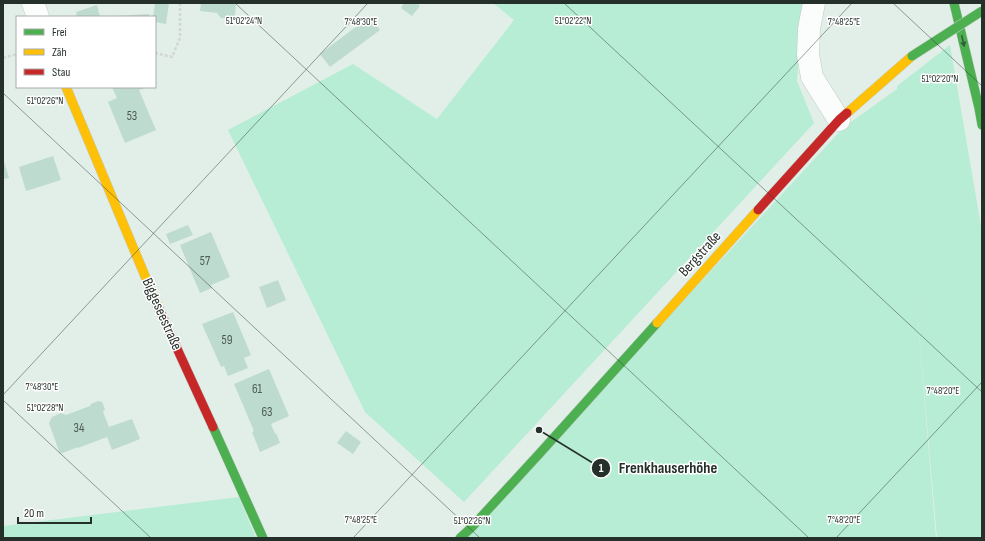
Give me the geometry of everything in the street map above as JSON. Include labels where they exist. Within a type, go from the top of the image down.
[{"type":"main road","points":[[954,3],[982,125]]},
{"type":"main road","name":"Bergstraße","points":[[460,538],[540,453],[839,120],[912,56],[982,11]]},
{"type":"main road","name":"Biggeseestraße","points":[[66,88],[162,316],[264,538]]},
{"type":"street","points":[[33,3],[38,16]]},
{"type":"street","points":[[814,3],[809,29],[808,55],[812,77],[839,120]]},
{"type":"path","points":[[156,53],[172,57],[180,38],[180,3]]},
{"type":"path","points":[[3,58],[16,54]]},
{"type":"green space","points":[[493,3],[803,3],[797,81],[814,123],[464,502],[365,412],[228,130],[353,64],[437,119],[514,20]]},
{"type":"green space","points":[[950,45],[982,232],[982,538],[937,538],[915,287],[936,538],[464,538],[844,127],[897,89],[897,86]]},
{"type":"green space","points":[[239,497],[256,538],[3,538],[3,526]]},
{"type":"building","points":[[155,3],[169,3],[166,24],[156,22],[156,16],[153,16]]},
{"type":"building","points":[[201,3],[236,3],[235,15],[229,19],[221,18],[217,13],[200,11]]},
{"type":"building","points":[[404,3],[416,3],[420,6],[412,16],[401,8]]},
{"type":"building","points":[[97,5],[100,16],[77,16],[76,12]]},
{"type":"building","points":[[149,14],[149,16],[117,16]]},
{"type":"building","points":[[370,16],[380,30],[330,67],[320,54]]},
{"type":"building","points":[[112,88],[145,88],[139,90],[156,130],[125,143],[108,102],[117,98]]},
{"type":"building","points":[[53,156],[61,180],[26,191],[19,167]]},
{"type":"building","points":[[3,158],[9,178],[3,179]]},
{"type":"building","points":[[188,225],[193,235],[170,244],[166,234]]},
{"type":"building","points":[[211,232],[230,277],[211,285],[212,288],[200,293],[180,245]]},
{"type":"building","points":[[278,280],[286,300],[267,308],[259,287]]},
{"type":"building","points":[[233,312],[251,355],[244,358],[248,368],[228,376],[224,366],[221,367],[202,324]]},
{"type":"building","points":[[269,369],[289,416],[271,424],[280,443],[260,452],[252,432],[254,431],[234,384]]},
{"type":"building","points":[[98,401],[102,402],[105,409],[103,412],[109,427],[132,419],[140,439],[112,450],[107,437],[60,454],[49,423],[52,417],[61,413],[66,415],[90,406]]},
{"type":"building","points":[[346,431],[361,442],[353,454],[337,443]]},
{"type":"traffic: fast","points":[[954,3],[982,125]]},
{"type":"traffic: fast","points":[[912,56],[982,11]]},
{"type":"traffic: fast","points":[[460,538],[540,453],[657,323]]},
{"type":"traffic: fast","points":[[213,427],[263,538]]},
{"type":"traffic: slow","points":[[847,113],[912,56]]},
{"type":"traffic: slow","points":[[66,88],[158,307]]},
{"type":"traffic: slow","points":[[657,323],[758,210]]},
{"type":"traffic: jam","points":[[758,210],[847,113]]},
{"type":"traffic: jam","points":[[158,307],[213,427]]},
{"type":"place","name":"Frenkhauserhöhe","points":[[539,430]]}]
